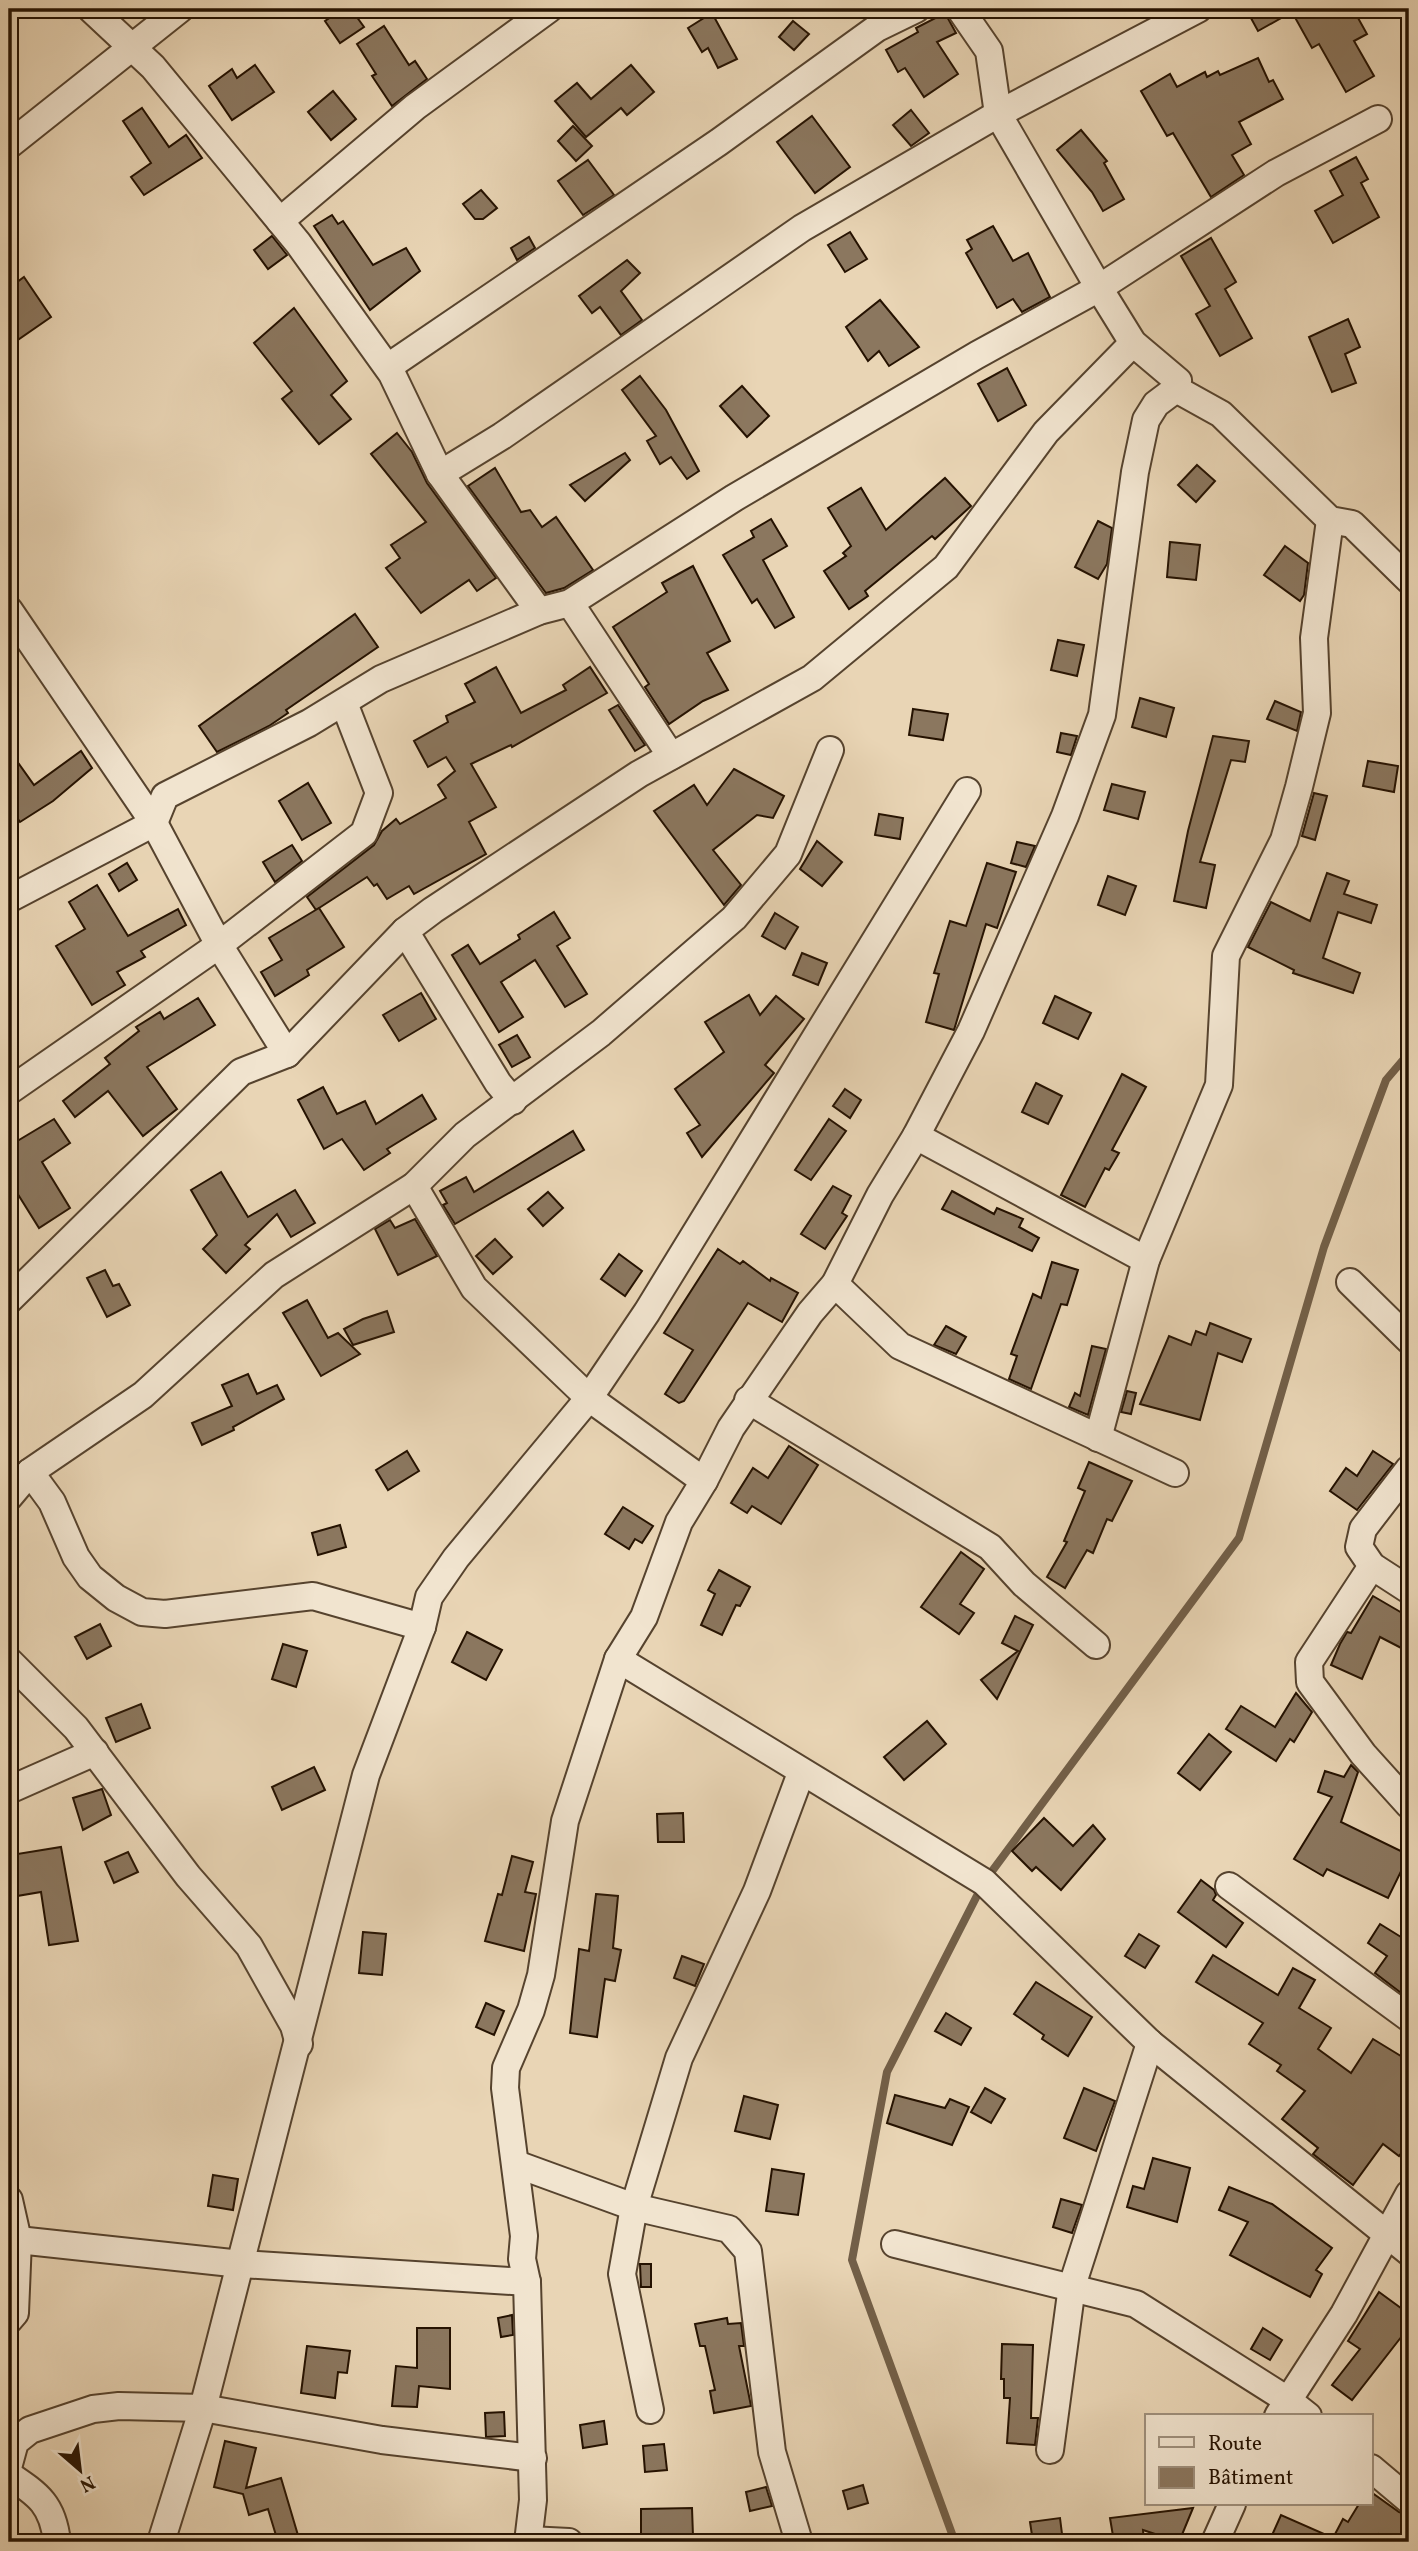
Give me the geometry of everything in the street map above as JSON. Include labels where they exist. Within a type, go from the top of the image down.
[{"type":"street","points":[[91,9],[133,45],[280,221],[388,367],[440,474],[539,611]]},
{"type":"street","points":[[9,145],[180,9]]},
{"type":"street","points":[[280,221],[415,107],[550,9]]},
{"type":"street","points":[[388,367],[719,142],[877,29],[916,9]]},
{"type":"street","points":[[569,2542],[529,2541],[533,2459],[527,2282],[522,2259],[524,2236],[505,2088],[506,2068],[531,2010],[541,1975],[565,1821],[618,1659],[644,1616],[676,1529],[748,1400],[810,1312],[835,1284],[880,1195],[916,1136],[977,1018],[1065,816],[1102,715],[1146,420],[1156,404],[1176,389],[1178,381],[1133,343],[1099,288],[998,114],[989,51],[960,9]]},
{"type":"street","points":[[440,474],[502,436],[802,228],[998,114],[1198,9]]},
{"type":"street","points":[[9,899],[154,822],[165,796],[344,703],[391,675],[539,611],[570,603],[734,498],[977,355],[1099,288],[1276,173],[1378,119]]},
{"type":"street","points":[[9,1300],[241,1072],[287,1054],[405,931],[627,781],[812,678],[946,567],[1046,432],[1133,343]]},
{"type":"street","points":[[1176,389],[1221,414],[1330,520],[1352,524],[1409,580]]},
{"type":"street","points":[[1098,1438],[1146,1259],[1219,1085],[1226,956],[1284,840],[1299,787],[1317,713],[1314,638],[1330,520]]},
{"type":"street","points":[[570,603],[671,756]]},
{"type":"street","points":[[9,610],[154,822],[219,945],[287,1054]]},
{"type":"street","points":[[9,1091],[219,945],[364,833],[379,793],[344,703]]},
{"type":"street","points":[[9,1497],[30,1472],[143,1395],[274,1275],[414,1186],[465,1135],[601,1033],[734,918],[789,854],[830,750]]},
{"type":"street","points":[[160,2542],[203,2408],[299,2044],[366,1775],[422,1628],[429,1597],[456,1558],[589,1398],[647,1312],[967,791]]},
{"type":"street","points":[[405,931],[498,1083],[513,1101]]},
{"type":"street","points":[[916,1136],[1146,1259]]},
{"type":"street","points":[[414,1186],[474,1288],[589,1398],[705,1481]]},
{"type":"street","points":[[1350,1282],[1409,1339]]},
{"type":"street","points":[[835,1284],[900,1346],[1175,1473]]},
{"type":"street","points":[[748,1400],[990,1547],[1024,1584],[1096,1645]]},
{"type":"street","points":[[1409,1469],[1360,1538],[1359,1547],[1372,1566],[1409,1590]]},
{"type":"street","points":[[30,1472],[52,1502],[84,1570],[116,1598],[142,1612],[165,1614],[313,1596],[422,1628]]},
{"type":"street","points":[[1372,1566],[1309,1662],[1308,1672],[1310,1682],[1363,1754],[1409,1805]]},
{"type":"street","points":[[618,1659],[801,1773],[984,1882],[1150,2043],[1409,2252]]},
{"type":"street","points":[[9,1661],[76,1728],[188,1876],[249,1946],[294,2026],[299,2044]]},
{"type":"street","points":[[9,1790],[95,1752]]},
{"type":"street","points":[[650,2410],[622,2274],[634,2207],[679,2058],[757,1891],[801,1773]]},
{"type":"street","points":[[1229,1886],[1409,2018]]},
{"type":"street","points":[[1050,2450],[1072,2286],[1150,2043]]},
{"type":"street","points":[[516,2164],[634,2207],[729,2229],[748,2252],[772,2452],[799,2542]]},
{"type":"street","points":[[895,2244],[1136,2304],[1155,2313],[1292,2411],[1409,2194]]},
{"type":"street","points":[[9,2200],[18,2240],[15,2313],[9,2320]]},
{"type":"street","points":[[18,2240],[241,2264],[527,2282]]},
{"type":"street","points":[[9,2464],[15,2442],[30,2430],[93,2409],[119,2406],[203,2408],[382,2440],[533,2459]]},
{"type":"street","points":[[1372,2469],[1409,2500]]},
{"type":"street","points":[[9,2474],[30,2488],[54,2517],[57,2542]]},
{"type":"street","points":[[1215,2542],[1231,2506]]},
{"type":"building","points":[[343,9],[351,9],[364,27],[340,43],[325,21]]},
{"type":"building","points":[[1246,9],[1353,9],[1367,34],[1354,41],[1374,76],[1346,92],[1319,44],[1312,48],[1292,12],[1258,31]]},
{"type":"building","points":[[712,13],[737,59],[718,68],[708,48],[702,52],[688,28]]},
{"type":"building","points":[[945,13],[956,33],[937,42],[958,74],[924,97],[905,68],[898,72],[886,50],[918,32],[916,28]]},
{"type":"building","points":[[793,21],[809,34],[794,50],[779,37]]},
{"type":"building","points":[[384,26],[409,65],[415,61],[427,79],[392,106],[372,76],[376,74],[357,44]]},
{"type":"building","points":[[1258,58],[1269,82],[1273,80],[1283,99],[1239,122],[1251,144],[1232,155],[1244,175],[1211,197],[1173,133],[1167,136],[1141,91],[1170,74],[1177,87],[1205,72],[1207,77],[1218,71],[1220,75]]},
{"type":"building","points":[[255,65],[274,92],[232,120],[209,86],[232,69],[237,78]]},
{"type":"building","points":[[631,65],[654,92],[627,115],[621,108],[586,137],[555,101],[577,83],[591,99]]},
{"type":"building","points":[[333,91],[356,119],[331,140],[308,112]]},
{"type":"building","points":[[142,108],[169,147],[186,135],[202,158],[144,195],[131,177],[151,163],[123,121]]},
{"type":"building","points":[[911,110],[929,133],[911,146],[893,125]]},
{"type":"building","points":[[812,116],[850,167],[815,193],[777,142]]},
{"type":"building","points":[[573,126],[592,146],[576,161],[558,141]]},
{"type":"building","points":[[1081,130],[1107,161],[1104,163],[1124,199],[1103,211],[1092,192],[1057,150]]},
{"type":"building","points":[[1356,157],[1368,179],[1361,183],[1379,217],[1333,243],[1315,211],[1343,195],[1330,171]]},
{"type":"building","points":[[588,160],[614,195],[583,215],[558,181]]},
{"type":"building","points":[[481,190],[497,208],[483,219],[475,219],[463,204]]},
{"type":"building","points":[[332,215],[338,224],[343,221],[373,265],[406,248],[420,271],[370,310],[314,226]]},
{"type":"building","points":[[993,226],[1013,261],[1028,253],[1050,297],[1022,312],[1013,299],[997,308],[966,253],[972,249],[967,240]]},
{"type":"building","points":[[850,232],[867,259],[845,272],[828,245]]},
{"type":"building","points":[[272,236],[287,255],[268,269],[254,250]]},
{"type":"building","points":[[529,237],[535,248],[517,260],[511,248]]},
{"type":"building","points":[[1211,238],[1236,282],[1225,289],[1252,338],[1220,356],[1196,314],[1210,306],[1181,256]]},
{"type":"building","points":[[627,260],[640,273],[621,291],[642,320],[621,335],[600,307],[592,313],[579,296]]},
{"type":"building","points":[[24,277],[51,317],[9,346],[9,288]]},
{"type":"building","points":[[880,300],[919,347],[889,366],[879,351],[868,361],[846,327]]},
{"type":"building","points":[[294,308],[347,381],[331,395],[351,419],[319,444],[282,399],[292,391],[254,343]]},
{"type":"building","points":[[1348,319],[1360,347],[1345,354],[1356,383],[1332,392],[1309,337]]},
{"type":"building","points":[[1007,368],[1026,405],[998,421],[978,384]]},
{"type":"building","points":[[640,376],[666,410],[699,471],[687,479],[671,457],[660,464],[647,441],[656,436],[622,390]]},
{"type":"building","points":[[742,386],[769,416],[747,437],[720,406]]},
{"type":"building","points":[[397,433],[412,452],[427,483],[496,578],[477,591],[469,580],[421,613],[386,568],[400,558],[391,545],[426,522],[371,454]]},
{"type":"building","points":[[625,453],[630,460],[585,501],[570,485]]},
{"type":"building","points":[[1197,465],[1215,481],[1196,502],[1178,485]]},
{"type":"building","points":[[495,468],[521,512],[530,510],[542,527],[556,517],[593,570],[564,588],[546,593],[468,486]]},
{"type":"building","points":[[945,478],[971,506],[935,539],[932,536],[865,591],[868,596],[849,609],[824,571],[846,556],[843,553],[851,546],[828,508],[861,488],[886,530]]},
{"type":"building","points":[[771,519],[787,546],[763,560],[794,617],[775,628],[757,599],[752,603],[723,555],[754,537],[751,531]]},
{"type":"building","points":[[1098,521],[1112,528],[1107,564],[1098,579],[1075,567]]},
{"type":"building","points":[[1170,542],[1200,545],[1196,580],[1167,577]]},
{"type":"building","points":[[1285,546],[1308,563],[1304,595],[1300,601],[1264,575]]},
{"type":"building","points":[[693,566],[730,641],[707,653],[728,690],[703,701],[669,724],[645,687],[649,684],[613,627],[667,592],[662,583]]},
{"type":"building","points":[[355,614],[378,647],[286,710],[288,713],[269,726],[217,752],[199,726]]},
{"type":"building","points":[[1058,640],[1084,645],[1077,676],[1051,670]]},
{"type":"building","points":[[496,667],[521,713],[566,690],[563,685],[590,667],[607,693],[512,747],[511,745],[471,764],[496,807],[469,822],[486,854],[414,894],[409,886],[387,899],[377,884],[374,886],[367,877],[316,910],[307,897],[374,845],[382,831],[396,819],[400,824],[446,798],[438,785],[455,771],[446,757],[428,767],[414,741],[448,722],[446,716],[475,702],[465,684]]},
{"type":"building","points":[[1140,698],[1174,708],[1166,737],[1132,727]]},
{"type":"building","points":[[1275,701],[1301,712],[1297,731],[1267,719]]},
{"type":"building","points":[[618,705],[645,745],[635,751],[609,710]]},
{"type":"building","points":[[913,709],[948,714],[943,740],[909,735]]},
{"type":"building","points":[[1061,733],[1077,736],[1071,755],[1057,752]]},
{"type":"building","points":[[1213,736],[1249,741],[1245,762],[1231,760],[1200,862],[1215,865],[1206,908],[1174,901],[1188,831]]},
{"type":"building","points":[[9,750],[34,785],[81,751],[92,768],[53,801],[20,822],[9,806]]},
{"type":"building","points":[[1368,761],[1398,766],[1394,792],[1363,786]]},
{"type":"building","points":[[734,769],[784,796],[773,818],[757,815],[713,850],[741,885],[724,905],[654,811],[694,785],[707,805]]},
{"type":"building","points":[[308,783],[331,823],[302,840],[279,801]]},
{"type":"building","points":[[1112,784],[1145,792],[1138,819],[1104,810]]},
{"type":"building","points":[[1314,793],[1327,796],[1315,840],[1302,836]]},
{"type":"building","points":[[879,814],[903,818],[900,839],[875,835]]},
{"type":"building","points":[[817,841],[842,862],[822,886],[800,869]]},
{"type":"building","points":[[1017,842],[1035,846],[1026,867],[1011,863]]},
{"type":"building","points":[[292,845],[302,861],[275,882],[263,862]]},
{"type":"building","points":[[127,863],[137,880],[119,891],[109,874]]},
{"type":"building","points":[[987,863],[1016,872],[997,928],[986,924],[954,1030],[926,1022],[939,974],[934,973],[950,921],[966,926]]},
{"type":"building","points":[[1327,873],[1349,881],[1344,894],[1377,905],[1371,923],[1338,912],[1323,958],[1360,973],[1353,993],[1293,973],[1294,970],[1248,947],[1271,902],[1310,921]]},
{"type":"building","points":[[1108,876],[1136,886],[1125,915],[1098,905]]},
{"type":"building","points":[[97,885],[128,936],[178,909],[186,925],[141,951],[145,957],[117,972],[125,985],[92,1005],[56,946],[85,929],[69,902]]},
{"type":"building","points":[[319,908],[344,947],[307,970],[309,975],[275,996],[261,972],[282,960],[269,938]]},
{"type":"building","points":[[554,912],[570,938],[557,946],[587,994],[565,1007],[535,960],[501,982],[523,1017],[499,1032],[452,955],[468,945],[480,964],[520,939],[518,935]]},
{"type":"building","points":[[775,913],[798,927],[785,949],[762,936]]},
{"type":"building","points":[[802,953],[827,963],[818,985],[793,975]]},
{"type":"building","points":[[421,993],[436,1019],[399,1041],[383,1015]]},
{"type":"building","points":[[749,995],[760,1015],[776,996],[804,1019],[765,1065],[774,1073],[702,1157],[687,1133],[700,1125],[675,1089],[724,1052],[705,1022]]},
{"type":"building","points":[[1055,996],[1091,1013],[1078,1039],[1043,1023]]},
{"type":"building","points":[[198,998],[215,1025],[147,1067],[177,1109],[143,1136],[108,1091],[75,1117],[63,1101],[110,1064],[105,1058],[139,1031],[136,1027],[160,1012],[164,1019]]},
{"type":"building","points":[[517,1035],[530,1057],[512,1067],[499,1045]]},
{"type":"building","points":[[1122,1074],[1146,1087],[1112,1150],[1119,1153],[1109,1170],[1105,1168],[1085,1207],[1061,1195]]},
{"type":"building","points":[[1036,1083],[1062,1096],[1048,1124],[1022,1112]]},
{"type":"building","points":[[323,1087],[337,1114],[365,1101],[376,1124],[422,1095],[436,1119],[387,1149],[390,1153],[364,1170],[342,1139],[324,1149],[298,1100]]},
{"type":"building","points":[[845,1089],[861,1100],[850,1118],[833,1106]]},
{"type":"building","points":[[54,1119],[70,1143],[42,1162],[70,1208],[39,1228],[9,1180],[9,1146]]},
{"type":"building","points":[[829,1119],[846,1131],[811,1180],[795,1170]]},
{"type":"building","points":[[573,1131],[584,1150],[455,1224],[443,1205],[447,1203],[440,1191],[466,1177],[474,1192]]},
{"type":"building","points":[[221,1172],[248,1217],[295,1190],[315,1223],[291,1237],[277,1214],[245,1245],[250,1249],[226,1273],[203,1249],[217,1235],[191,1190]]},
{"type":"building","points":[[833,1186],[851,1196],[842,1213],[847,1216],[825,1249],[801,1234]]},
{"type":"building","points":[[952,1191],[994,1214],[997,1208],[1023,1219],[1019,1227],[1039,1238],[1032,1251],[942,1209]]},
{"type":"building","points":[[548,1192],[563,1208],[543,1226],[528,1209]]},
{"type":"building","points":[[415,1219],[437,1256],[398,1275],[375,1229],[390,1220],[395,1228]]},
{"type":"building","points":[[495,1239],[512,1257],[493,1274],[476,1256]]},
{"type":"building","points":[[718,1249],[740,1264],[743,1261],[770,1281],[771,1278],[798,1293],[782,1322],[748,1303],[684,1401],[679,1403],[665,1394],[693,1350],[664,1333]]},
{"type":"building","points":[[619,1254],[642,1271],[625,1296],[601,1279]]},
{"type":"building","points":[[1052,1262],[1078,1270],[1067,1305],[1061,1304],[1031,1389],[1009,1379],[1017,1356],[1011,1354],[1033,1294],[1041,1298]]},
{"type":"building","points":[[105,1270],[113,1286],[119,1284],[130,1305],[107,1317],[87,1278]]},
{"type":"building","points":[[307,1300],[328,1338],[338,1333],[360,1354],[321,1376],[283,1313]]},
{"type":"building","points":[[387,1311],[394,1332],[353,1345],[344,1329]]},
{"type":"building","points":[[1210,1323],[1251,1339],[1242,1362],[1218,1353],[1200,1420],[1140,1404],[1169,1336],[1191,1345],[1196,1331],[1206,1335]]},
{"type":"building","points":[[946,1326],[966,1337],[956,1354],[934,1345]]},
{"type":"building","points":[[1092,1346],[1106,1349],[1088,1415],[1069,1407],[1075,1393],[1080,1396]]},
{"type":"building","points":[[248,1374],[257,1394],[277,1385],[284,1399],[233,1427],[234,1430],[202,1445],[192,1423],[232,1406],[222,1385]]},
{"type":"building","points":[[1127,1391],[1136,1393],[1131,1414],[1121,1412]]},
{"type":"building","points":[[789,1446],[818,1465],[781,1524],[752,1506],[747,1513],[731,1503],[753,1468],[768,1478]]},
{"type":"building","points":[[407,1451],[419,1471],[388,1490],[376,1470]]},
{"type":"building","points":[[1373,1451],[1393,1464],[1357,1510],[1330,1491],[1346,1468],[1357,1476]]},
{"type":"building","points":[[1089,1462],[1132,1481],[1112,1521],[1107,1519],[1093,1553],[1087,1550],[1065,1588],[1047,1577],[1067,1542],[1064,1541],[1085,1491],[1078,1488]]},
{"type":"building","points":[[623,1507],[653,1526],[642,1543],[635,1539],[629,1549],[605,1534]]},
{"type":"building","points":[[340,1525],[346,1547],[318,1555],[312,1533]]},
{"type":"building","points":[[961,1552],[984,1569],[960,1604],[974,1613],[959,1634],[921,1607]]},
{"type":"building","points":[[719,1570],[750,1587],[740,1606],[736,1605],[722,1635],[701,1625],[715,1594],[708,1590]]},
{"type":"building","points":[[1373,1596],[1409,1617],[1409,1652],[1380,1637],[1362,1679],[1331,1665],[1347,1632],[1351,1633]]},
{"type":"building","points":[[1015,1616],[1033,1625],[997,1699],[981,1680],[1018,1651],[1002,1643]]},
{"type":"building","points":[[100,1624],[111,1646],[87,1659],[75,1637]]},
{"type":"building","points":[[467,1632],[502,1650],[486,1680],[452,1662]]},
{"type":"building","points":[[283,1644],[307,1651],[296,1687],[272,1679]]},
{"type":"building","points":[[1296,1693],[1312,1712],[1294,1742],[1290,1739],[1276,1761],[1226,1729],[1241,1706],[1275,1727]]},
{"type":"building","points":[[141,1704],[150,1728],[116,1742],[106,1718]]},
{"type":"building","points":[[927,1721],[946,1744],[904,1780],[884,1757]]},
{"type":"building","points":[[1209,1734],[1231,1752],[1200,1790],[1178,1773]]},
{"type":"building","points":[[1351,1765],[1358,1772],[1341,1822],[1409,1855],[1388,1898],[1327,1869],[1323,1876],[1294,1859],[1332,1797],[1318,1792],[1325,1771],[1344,1777]]},
{"type":"building","points":[[314,1767],[325,1790],[282,1810],[272,1787]]},
{"type":"building","points":[[102,1789],[111,1815],[83,1830],[73,1798]]},
{"type":"building","points":[[683,1813],[684,1842],[658,1842],[657,1814]]},
{"type":"building","points":[[1044,1818],[1073,1846],[1093,1825],[1105,1839],[1061,1890],[1036,1867],[1032,1871],[1012,1851]]},
{"type":"building","points":[[61,1847],[78,1941],[49,1945],[41,1892],[17,1896],[11,1855]]},
{"type":"building","points":[[128,1852],[138,1872],[114,1883],[105,1862]]},
{"type":"building","points":[[512,1856],[533,1862],[525,1892],[536,1894],[524,1951],[485,1941],[498,1894],[502,1895]]},
{"type":"building","points":[[1201,1880],[1214,1890],[1216,1895],[1213,1900],[1243,1923],[1226,1947],[1178,1912]]},
{"type":"building","points":[[596,1894],[618,1896],[613,1948],[621,1950],[615,1981],[605,1979],[597,2037],[570,2033],[579,1949],[589,1951]]},
{"type":"building","points":[[1380,1924],[1401,1937],[1409,1926],[1409,1999],[1375,1973],[1387,1956],[1368,1943]]},
{"type":"building","points":[[363,1932],[386,1934],[382,1975],[359,1973]]},
{"type":"building","points":[[1139,1934],[1159,1946],[1145,1968],[1125,1956]]},
{"type":"building","points":[[1213,1955],[1278,1995],[1293,1968],[1315,1980],[1299,2008],[1331,2028],[1318,2049],[1351,2073],[1373,2039],[1409,2061],[1409,2143],[1399,2156],[1383,2144],[1353,2185],[1313,2154],[1318,2148],[1282,2119],[1305,2091],[1277,2071],[1281,2065],[1249,2044],[1263,2023],[1196,1982]]},
{"type":"building","points":[[682,1956],[704,1964],[695,1986],[674,1978]]},
{"type":"building","points":[[1036,1982],[1092,2017],[1068,2056],[1042,2039],[1044,2035],[1014,2014]]},
{"type":"building","points":[[486,2003],[504,2011],[494,2035],[476,2027]]},
{"type":"building","points":[[946,2013],[971,2028],[961,2045],[935,2031]]},
{"type":"building","points":[[985,2088],[1005,2099],[991,2123],[971,2112]]},
{"type":"building","points":[[1084,2088],[1115,2101],[1096,2151],[1064,2138]]},
{"type":"building","points":[[895,2095],[945,2108],[950,2099],[969,2107],[952,2145],[887,2123]]},
{"type":"building","points":[[744,2096],[778,2105],[770,2139],[735,2131]]},
{"type":"building","points":[[1153,2158],[1190,2168],[1177,2222],[1127,2207],[1133,2186],[1144,2189]]},
{"type":"building","points":[[772,2169],[804,2174],[798,2215],[766,2211]]},
{"type":"building","points":[[213,2175],[238,2179],[233,2210],[208,2206]]},
{"type":"building","points":[[1229,2187],[1272,2204],[1332,2248],[1316,2270],[1322,2274],[1310,2297],[1230,2255],[1248,2222],[1219,2210]]},
{"type":"building","points":[[1061,2199],[1082,2205],[1072,2233],[1053,2227]]},
{"type":"building","points":[[640,2264],[651,2264],[651,2287],[641,2287]]},
{"type":"building","points":[[1379,2292],[1409,2314],[1409,2327],[1352,2400],[1332,2385],[1360,2349],[1348,2341]]},
{"type":"building","points":[[512,2315],[513,2335],[501,2337],[498,2318]]},
{"type":"building","points":[[727,2318],[728,2324],[741,2323],[744,2346],[739,2346],[751,2406],[714,2413],[710,2391],[715,2390],[705,2346],[700,2346],[695,2324]]},
{"type":"building","points":[[417,2328],[450,2328],[450,2389],[419,2386],[417,2407],[392,2406],[396,2366],[417,2368]]},
{"type":"building","points":[[1263,2328],[1282,2340],[1270,2360],[1251,2349]]},
{"type":"building","points":[[1002,2344],[1033,2345],[1031,2418],[1038,2418],[1035,2445],[1007,2443],[1010,2398],[1004,2398],[1004,2379],[1001,2379]]},
{"type":"building","points":[[307,2346],[350,2351],[347,2373],[338,2372],[335,2398],[301,2393]]},
{"type":"building","points":[[504,2412],[505,2436],[486,2437],[485,2413]]},
{"type":"building","points":[[604,2421],[607,2444],[583,2448],[580,2425]]},
{"type":"building","points":[[225,2441],[256,2448],[246,2488],[281,2478],[300,2542],[278,2542],[268,2509],[249,2515],[243,2494],[214,2487]]},
{"type":"building","points":[[664,2444],[667,2470],[645,2472],[643,2446]]},
{"type":"building","points":[[863,2485],[868,2503],[848,2509],[843,2491]]},
{"type":"building","points":[[766,2487],[772,2506],[750,2511],[746,2492]]},
{"type":"building","points":[[1372,2493],[1399,2512],[1409,2515],[1409,2527],[1400,2542],[1393,2542],[1379,2534],[1377,2537],[1387,2542],[1269,2542],[1281,2515],[1333,2538],[1343,2519],[1348,2522],[1358,2506],[1372,2506]]},
{"type":"building","points":[[692,2508],[693,2536],[641,2537],[641,2509]]},
{"type":"building","points":[[1193,2508],[1179,2542],[1143,2530],[1144,2542],[1114,2542],[1110,2518]]},
{"type":"building","points":[[1060,2518],[1063,2542],[1033,2542],[1030,2522]]},
{"type":"waterway","points":[[955,2542],[852,2260],[887,2072],[984,1882],[1239,1538],[1324,1247],[1386,1080],[1409,1053]]}]
